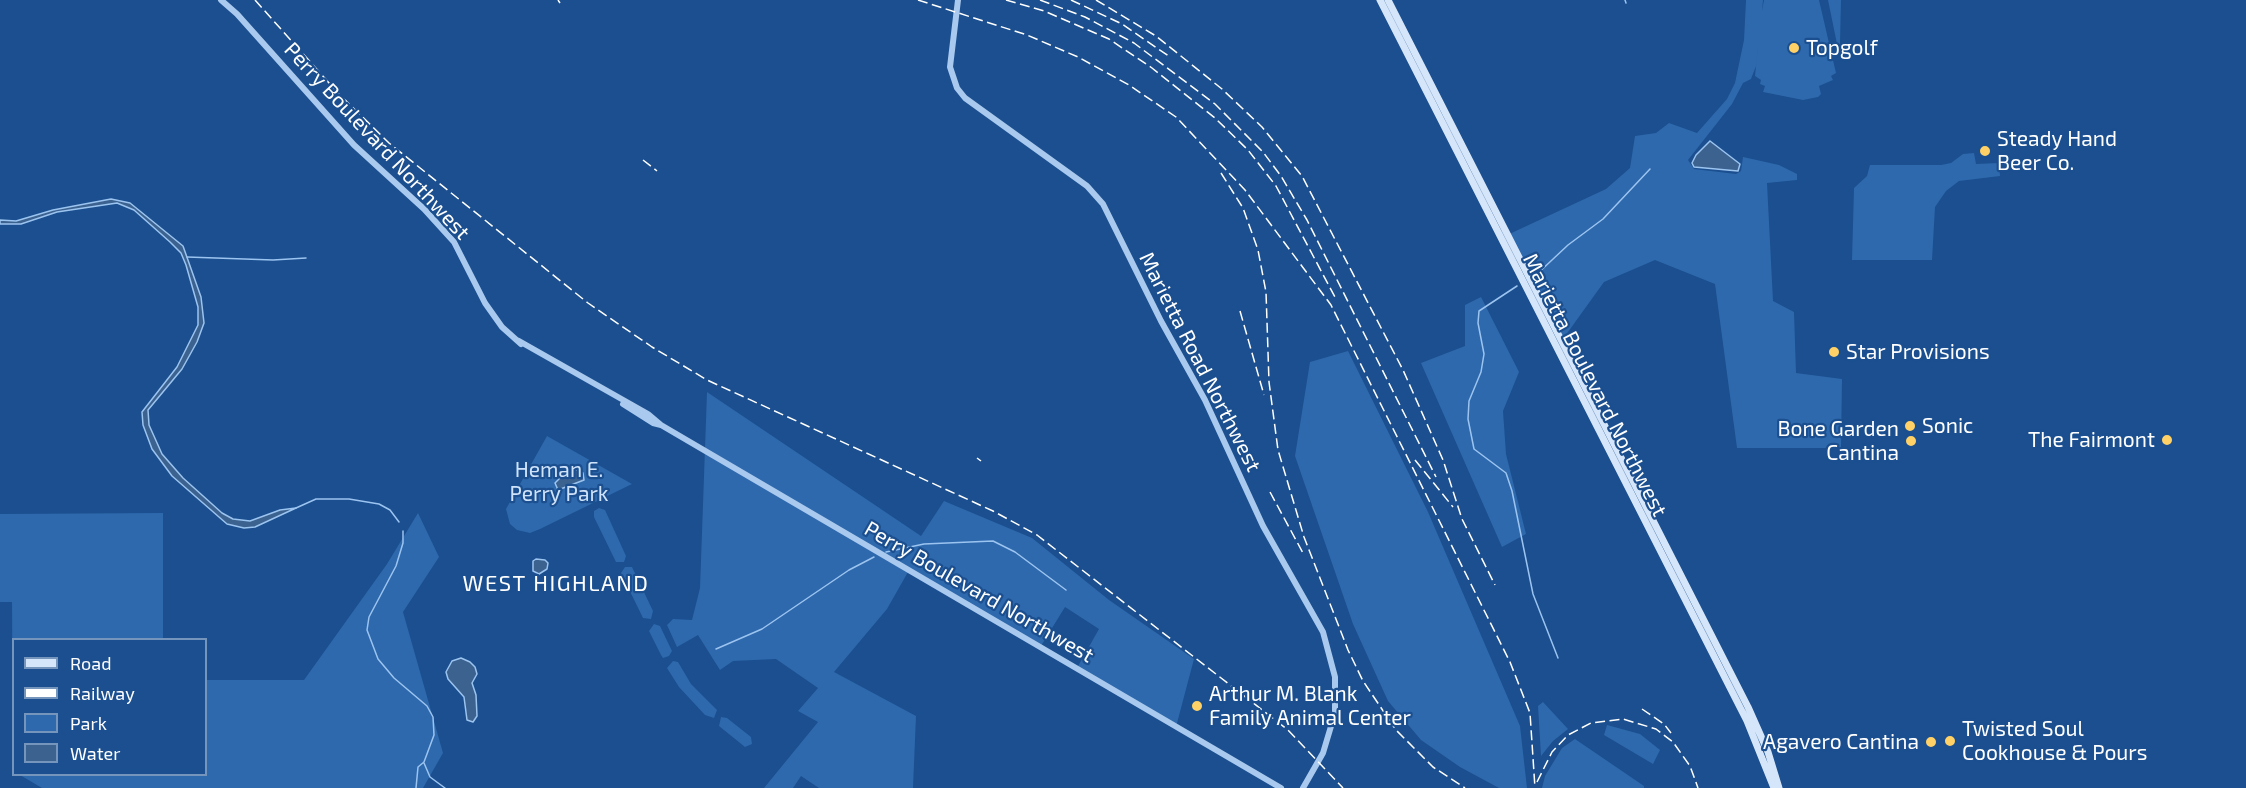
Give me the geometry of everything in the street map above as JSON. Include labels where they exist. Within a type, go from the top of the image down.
[{"type":"main road","name":"Marietta Boulevard Northwest","points":[[1380,0],[1747,721],[1774,788]]},
{"type":"main road","points":[[1388,0],[1752,716],[1771,759],[1779,788]]},
{"type":"street","name":"Perry Boulevard Northwest","points":[[221,0],[237,14],[354,145],[424,209],[454,242],[485,303],[502,327],[519,341],[648,414],[662,425],[1281,788]]},
{"type":"street","name":"Marietta Road Northwest","points":[[958,0],[950,67],[957,88],[965,98],[1087,186],[1103,204],[1161,321],[1205,400],[1263,526],[1323,633],[1333,662],[1335,713],[1323,753],[1303,788]]},
{"type":"green space","points":[[1746,0],[1763,0],[1762,11],[1764,0],[1819,0],[1836,73],[1831,76],[1833,80],[1819,86],[1821,94],[1818,97],[1803,100],[1763,92],[1765,86],[1760,84],[1761,80],[1755,76],[1756,66],[1751,79],[1743,83],[1732,104],[1688,160],[1694,169],[1736,174],[1741,171],[1743,157],[1779,165],[1797,174],[1797,180],[1767,183],[1773,301],[1794,312],[1796,373],[1842,379],[1841,448],[1737,448],[1715,284],[1655,260],[1604,282],[1563,339],[1505,236],[1606,189],[1630,168],[1635,136],[1656,133],[1669,123],[1697,133],[1727,99],[1735,83],[1744,40]]},
{"type":"green space","points":[[1828,0],[1841,0],[1840,44],[1837,44]]},
{"type":"green space","points":[[1974,153],[1976,164],[1999,163],[2000,176],[1959,181],[1946,191],[1935,207],[1932,260],[1852,260],[1854,188],[1867,176],[1870,165],[1941,165],[1951,163],[1963,154]]},
{"type":"green space","points":[[1481,297],[1519,372],[1503,411],[1506,454],[1526,534],[1502,547],[1421,363],[1465,346],[1465,305]]},
{"type":"green space","points":[[1348,351],[1428,512],[1520,726],[1527,788],[1499,788],[1460,767],[1421,740],[1388,701],[1353,624],[1295,456],[1310,362]]},
{"type":"green space","points":[[707,392],[921,536],[944,501],[1032,538],[1109,600],[1194,659],[1176,727],[1077,668],[1099,629],[1065,607],[1041,646],[908,572],[887,609],[834,672],[916,716],[913,788],[819,788],[801,776],[793,788],[764,788],[818,722],[798,711],[818,688],[776,659],[733,661],[720,670],[698,635],[677,647],[667,625],[673,619],[692,620],[700,588]]},
{"type":"green space","name":"Heman E. Perry Park","points":[[547,436],[632,484],[530,533],[517,530],[510,524],[506,509]]},
{"type":"green space","points":[[599,508],[605,510],[626,556],[624,562],[616,562],[594,517],[594,511]]},
{"type":"green space","points":[[163,513],[163,638],[12,638],[12,602],[0,602],[0,514]]},
{"type":"green space","points":[[418,513],[439,557],[403,612],[443,753],[423,788],[42,788],[22,776],[207,776],[207,680],[304,680],[387,564]]},
{"type":"green space","points":[[625,567],[632,567],[653,611],[651,619],[643,618],[621,573]]},
{"type":"green space","points":[[654,624],[660,626],[672,651],[669,656],[663,658],[649,631]]},
{"type":"green space","points":[[673,661],[678,662],[691,684],[717,710],[714,718],[705,715],[679,687],[667,668]]},
{"type":"green space","points":[[1543,702],[1568,729],[1553,741],[1541,756],[1538,706]]},
{"type":"green space","points":[[721,717],[727,718],[751,737],[752,744],[745,747],[719,726]]},
{"type":"green space","points":[[1607,725],[1640,734],[1660,750],[1653,764],[1604,735]]},
{"type":"green space","points":[[1575,739],[1644,788],[1542,788],[1545,776],[1562,748]]},
{"type":"water","points":[[1710,141],[1740,164],[1738,171],[1694,167],[1692,163],[1696,155]]},
{"type":"water","points":[[111,199],[130,203],[183,246],[201,297],[204,323],[197,342],[182,369],[148,410],[149,425],[162,454],[183,478],[222,513],[233,519],[250,521],[280,510],[296,508],[255,527],[244,528],[227,524],[172,476],[152,449],[143,425],[142,412],[177,367],[198,325],[198,307],[186,265],[181,253],[170,242],[134,210],[117,203],[57,212],[21,224],[0,224],[0,220],[16,221],[53,210]]},
{"type":"water","points":[[571,467],[583,473],[584,480],[558,490],[555,483]]},
{"type":"water","points":[[545,560],[548,563],[547,569],[539,574],[533,571],[533,561]]},
{"type":"water","points":[[461,658],[475,667],[477,674],[472,683],[476,695],[477,716],[473,722],[467,720],[464,697],[448,679],[446,672],[452,661]]},
{"type":"waterway","points":[[1536,275],[1568,245],[1603,219],[1650,169]]},
{"type":"waterway","points":[[187,257],[273,260],[306,258]]},
{"type":"waterway","points":[[1517,286],[1479,311],[1478,323],[1484,354],[1481,372],[1469,401],[1468,419],[1474,449],[1506,473],[1512,491],[1533,594],[1558,658]]},
{"type":"waterway","points":[[296,508],[316,499],[349,499],[379,504],[390,510],[399,522]]},
{"type":"waterway","points":[[403,531],[403,543],[396,566],[369,617],[367,630],[378,659],[394,678],[427,706],[433,717],[434,735],[424,762],[418,767],[416,788]]},
{"type":"waterway","points":[[886,552],[924,544],[993,541],[1015,552],[1066,590]]},
{"type":"waterway","points":[[716,649],[762,629],[849,570],[874,557]]},
{"type":"waterway","points":[[424,763],[430,777],[445,788]]},
{"type":"railway","points":[[255,0],[338,93],[389,143],[588,303],[652,347],[707,380],[993,511],[1037,535],[1288,730],[1343,788]]},
{"type":"railway","points":[[918,0],[1027,35],[1078,57],[1129,85],[1176,117],[1245,190],[1331,305],[1510,662],[1530,713],[1535,788]]},
{"type":"railway","points":[[1006,0],[1044,11],[1109,39],[1152,68],[1215,118],[1248,150],[1276,186],[1336,299]]},
{"type":"railway","points":[[1040,0],[1085,17],[1134,43],[1215,104],[1263,152],[1281,176],[1307,220],[1436,477]]},
{"type":"railway","points":[[1071,0],[1122,24],[1170,57]]},
{"type":"railway","points":[[1096,0],[1156,36],[1222,89],[1262,127],[1302,176],[1403,370],[1443,460],[1462,519],[1495,585]]},
{"type":"railway","points":[[643,160],[657,171]]},
{"type":"railway","points":[[1221,173],[1243,208],[1258,250],[1266,292],[1269,382],[1278,450],[1304,537],[1348,650],[1363,681],[1396,730],[1433,767],[1465,788]]},
{"type":"railway","points":[[1240,311],[1264,395]]},
{"type":"railway","points":[[977,458],[981,461]]},
{"type":"railway","points":[[1415,460],[1453,507]]},
{"type":"railway","points":[[1270,492],[1303,553]]},
{"type":"railway","points":[[1642,709],[1664,724],[1671,733]]},
{"type":"railway","points":[[1537,782],[1552,752],[1568,735],[1591,723],[1623,719],[1656,729],[1673,742],[1690,766],[1698,788]]},
{"type":"place","name":"Topgolf","points":[[1794,48]]},
{"type":"place","name":"Steady Hand Beer Co.","points":[[1985,151]]},
{"type":"place","name":"Star Provisions","points":[[1834,352]]},
{"type":"place","name":"Sonic","points":[[1910,426]]},
{"type":"place","name":"The Fairmont","points":[[2167,440]]},
{"type":"place","name":"Bone Garden Cantina","points":[[1911,441]]},
{"type":"place","name":"Arthur M. Blank Family Animal Center","points":[[1197,706]]},
{"type":"place","name":"Twisted Soul Cookhouse & Pours","points":[[1950,741]]},
{"type":"place","name":"Agavero Cantina","points":[[1931,742]]},
{"type":"district","name":"WEST HIGHLAND","points":[[556,584]]}]
